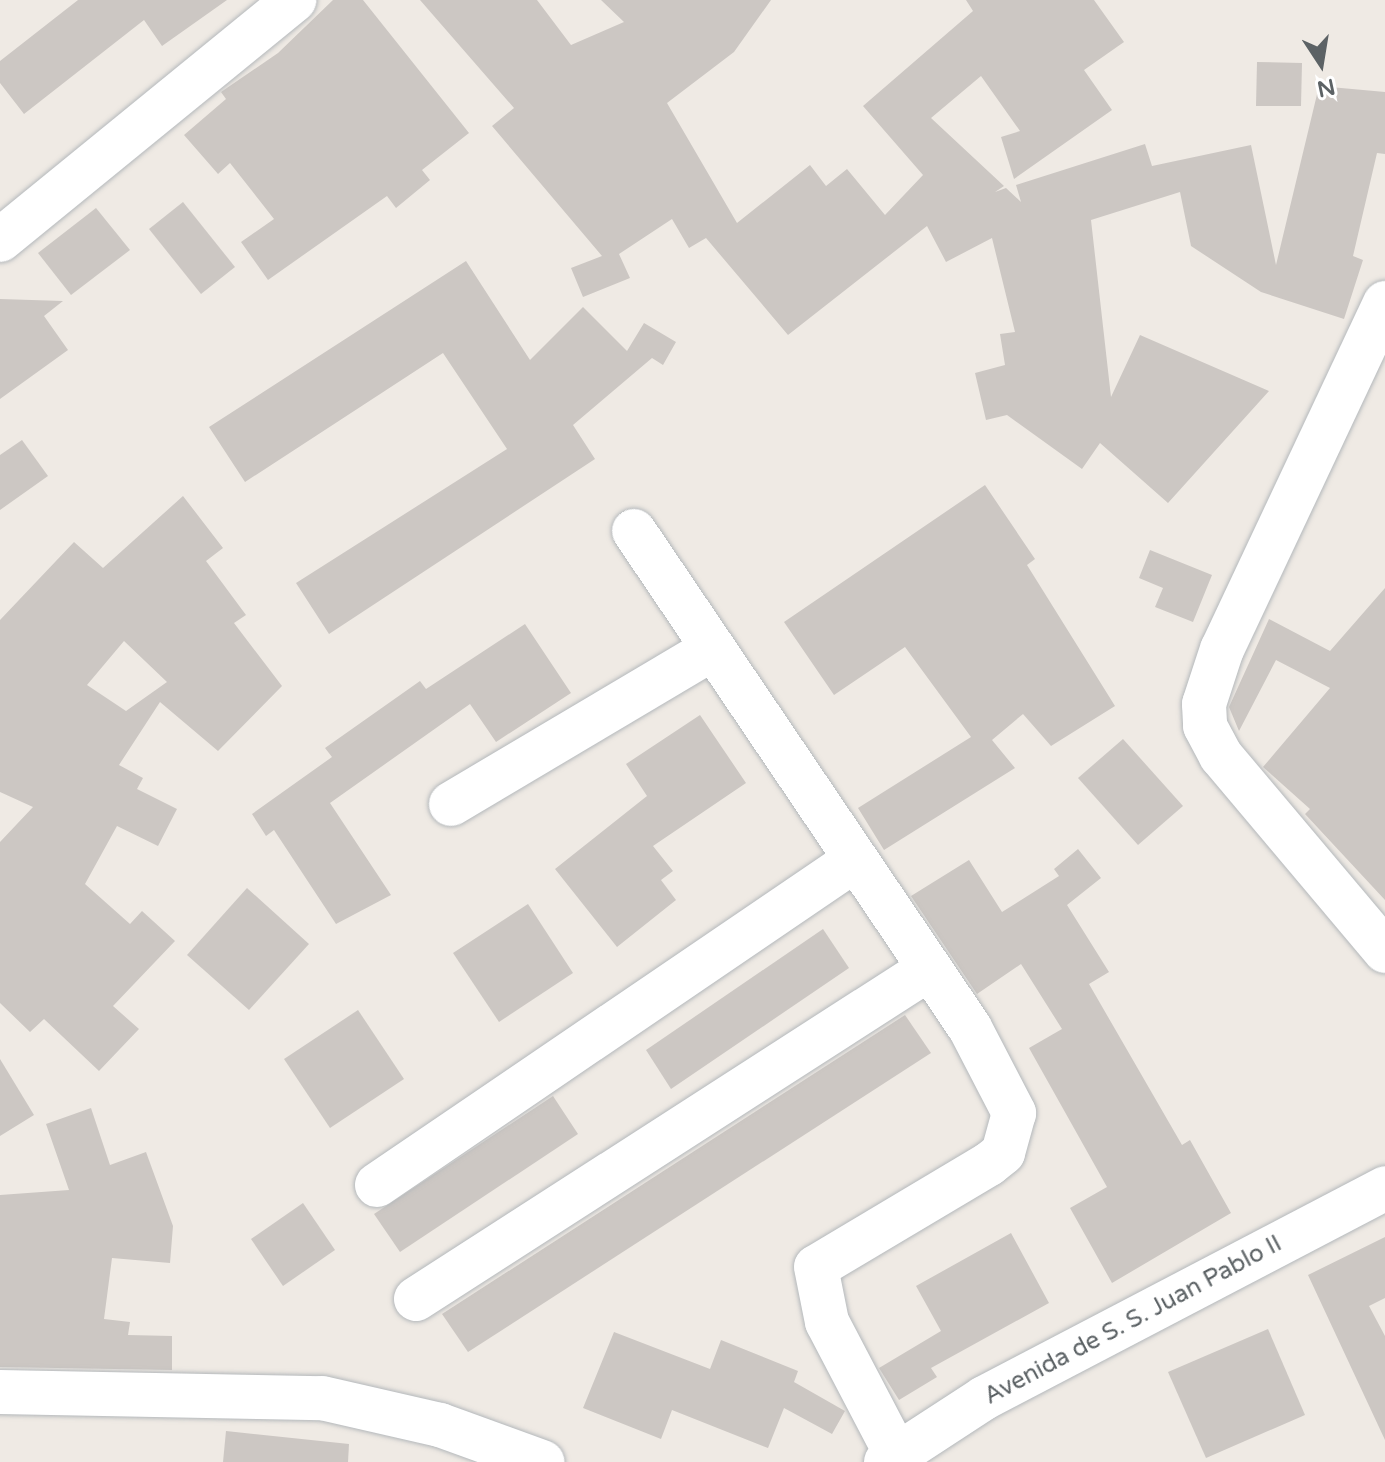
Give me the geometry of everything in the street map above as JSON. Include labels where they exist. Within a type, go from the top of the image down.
[{"type":"street","points":[[0,240],[294,0]]},
{"type":"street","points":[[1385,303],[1222,649],[1204,704],[1205,726],[1221,756],[1385,951]]},
{"type":"street","points":[[634,531],[852,862],[970,1028],[1014,1113],[1003,1153],[989,1164],[816,1267],[827,1322],[891,1458]]},
{"type":"street","points":[[451,804],[712,649]]},
{"type":"street","points":[[377,1185],[852,862]]},
{"type":"street","points":[[416,1299],[927,970]]},
{"type":"street","name":"Avenida de S. S. Juan Pablo II","points":[[891,1458],[1012,1383],[1385,1188]]},
{"type":"street","points":[[0,1392],[234,1391],[322,1398],[439,1444],[542,1462]]},
{"type":"building","points":[[78,0],[227,0],[162,46],[144,20],[24,114],[0,83],[0,61]]},
{"type":"building","points":[[333,0],[363,0],[469,133],[422,170],[430,180],[396,208],[387,196],[268,280],[241,242],[274,219],[230,163],[218,174],[184,135],[226,99],[221,92],[278,53]]},
{"type":"building","points":[[420,0],[537,0],[571,45],[624,22],[601,0],[771,0],[734,52],[667,103],[737,223],[810,165],[826,186],[847,169],[885,215],[923,175],[863,106],[973,11],[966,0],[1094,0],[1124,42],[1084,70],[1112,110],[1014,179],[1001,137],[1020,131],[981,76],[931,118],[1004,186],[995,192],[1006,188],[1021,202],[1016,185],[1145,144],[1152,166],[1251,145],[1276,265],[1319,86],[1385,92],[1385,154],[1377,153],[1353,256],[1363,260],[1344,319],[1261,292],[1191,246],[1180,192],[1091,220],[1111,397],[1140,335],[1269,391],[1168,503],[1100,443],[1082,469],[1007,415],[986,420],[975,373],[1005,365],[1000,334],[1015,332],[992,238],[946,262],[927,226],[788,335],[706,238],[689,248],[672,219],[619,254],[630,278],[583,297],[571,268],[602,256],[492,126],[514,108]]},
{"type":"building","points":[[1257,62],[1302,63],[1301,106],[1256,106]]},
{"type":"building","points":[[183,202],[235,267],[201,294],[149,229]]},
{"type":"building","points":[[96,208],[130,250],[71,295],[38,253]]},
{"type":"building","points":[[466,261],[530,360],[583,307],[627,351],[644,323],[676,342],[663,365],[652,358],[573,425],[595,459],[329,634],[296,583],[507,449],[443,353],[245,482],[209,427]]},
{"type":"building","points":[[0,299],[63,301],[44,316],[68,350],[0,399]]},
{"type":"building","points":[[22,440],[48,476],[0,510],[0,455]]},
{"type":"building","points":[[985,485],[1035,559],[1027,565],[1115,706],[1051,746],[1023,714],[992,740],[1015,768],[884,850],[858,808],[971,737],[905,647],[834,695],[784,622]]},
{"type":"building","points":[[183,496],[223,548],[206,561],[246,615],[234,623],[282,686],[218,751],[160,702],[119,765],[143,778],[137,789],[177,809],[158,846],[117,826],[85,884],[130,924],[142,911],[175,941],[113,1006],[139,1029],[99,1071],[44,1019],[30,1032],[0,1003],[0,842],[33,807],[0,792],[0,620],[74,542],[103,568]],"holes":[[[124,641],[167,682],[126,711],[87,685]]]},
{"type":"building","points":[[1150,550],[1212,575],[1193,622],[1155,607],[1163,588],[1139,578]]},
{"type":"building","points":[[1385,588],[1385,900],[1305,814],[1310,809],[1263,767],[1330,688],[1276,660],[1239,731],[1229,707],[1269,619],[1330,651]]},
{"type":"building","points":[[525,624],[571,693],[496,742],[470,704],[330,803],[391,895],[336,924],[274,830],[266,836],[252,814],[332,757],[325,748],[420,681],[426,689]]},
{"type":"building","points":[[700,715],[746,783],[653,846],[673,871],[661,880],[676,900],[617,947],[555,869],[647,796],[626,764]]},
{"type":"building","points":[[1123,739],[1183,806],[1138,845],[1078,778]]},
{"type":"building","points":[[1078,849],[1101,878],[1067,905],[1109,972],[1089,984],[1182,1145],[1190,1140],[1231,1213],[1112,1283],[1070,1208],[1107,1187],[1029,1048],[1062,1029],[1021,964],[977,994],[911,896],[969,860],[1002,912],[1059,876],[1054,869]]},
{"type":"building","points":[[247,888],[309,944],[249,1010],[187,955]]},
{"type":"building","points":[[528,904],[573,973],[499,1022],[453,953]]},
{"type":"building","points":[[823,929],[849,968],[671,1089],[646,1050]]},
{"type":"building","points":[[358,1010],[404,1079],[330,1128],[284,1059]]},
{"type":"building","points":[[905,1015],[931,1053],[468,1352],[442,1314]]},
{"type":"building","points":[[0,1059],[34,1115],[0,1136]]},
{"type":"building","points":[[553,1096],[578,1134],[400,1252],[374,1214]]},
{"type":"building","points":[[91,1108],[110,1165],[146,1152],[173,1226],[170,1263],[112,1258],[104,1319],[130,1322],[128,1335],[172,1336],[172,1370],[0,1367],[0,1195],[69,1190],[46,1124]]},
{"type":"building","points":[[303,1203],[335,1250],[283,1286],[251,1239]]},
{"type":"building","points":[[1011,1233],[1049,1303],[931,1368],[937,1377],[899,1400],[879,1368],[941,1331],[916,1286]]},
{"type":"building","points":[[1385,1237],[1385,1298],[1369,1306],[1385,1336],[1385,1440],[1308,1275]]},
{"type":"building","points":[[1268,1329],[1305,1415],[1206,1458],[1168,1372]]},
{"type":"building","points":[[614,1332],[710,1369],[721,1340],[798,1371],[794,1382],[845,1411],[832,1434],[784,1408],[768,1448],[672,1410],[661,1439],[583,1408]]},
{"type":"building","points":[[226,1431],[349,1444],[348,1462],[223,1462]]}]
